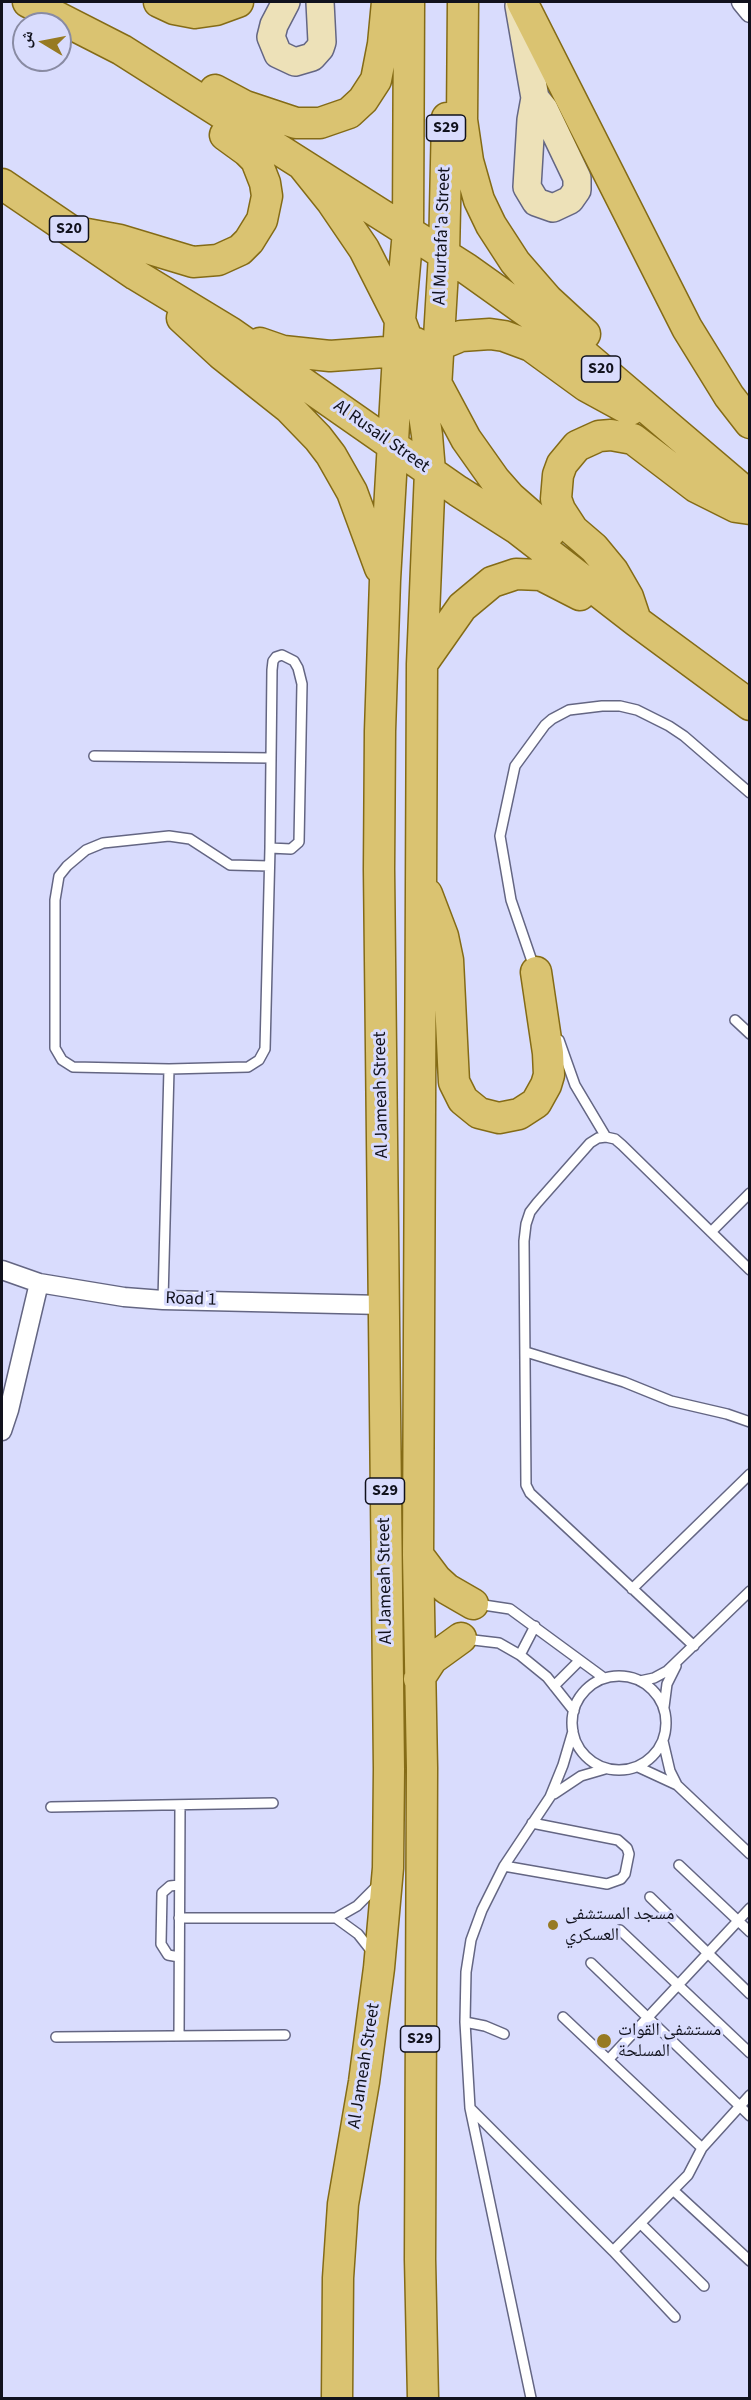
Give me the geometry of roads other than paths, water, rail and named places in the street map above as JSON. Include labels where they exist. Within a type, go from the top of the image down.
[{"type":"main road","name":"S20","points":[[27,2],[122,50],[444,254],[568,341],[750,496]]},
{"type":"main road","points":[[159,2],[174,9],[195,13],[216,10],[238,2]]},
{"type":"main road","points":[[286,2],[274,25],[272,43],[278,54],[295,62],[312,57],[320,48],[322,42],[320,2]]},
{"type":"main road","points":[[122,50],[160,61],[229,98],[262,112],[296,123],[320,123],[349,113],[370,91],[380,68],[387,2]]},
{"type":"main road","name":"Al Murtafa'a Street","points":[[409,2],[408,231],[417,347],[437,388],[430,471]]},
{"type":"main road","name":"Al Murtafa'a Street","points":[[393,445],[417,347],[444,254],[449,2]]},
{"type":"main road","points":[[463,2],[464,140],[479,200],[500,241],[520,269],[548,300],[694,428],[731,464],[750,487]]},
{"type":"main road","points":[[520,2],[535,98]]},
{"type":"main road","points":[[520,2],[687,328],[729,396],[750,423]]},
{"type":"main road","points":[[75,232],[120,240],[181,259],[206,262],[224,258],[240,250],[257,231],[267,196],[256,160],[238,143],[176,100],[157,72]]},
{"type":"main road","points":[[304,167],[332,202],[364,249],[417,347],[430,471]]},
{"type":"main road","name":"Al Rusail Street","points":[[2,184],[136,274],[230,332],[516,528],[608,600],[750,705]]},
{"type":"main road","points":[[136,274],[221,354],[289,408],[318,438],[331,455],[351,492],[385,580]]},
{"type":"main road","points":[[230,332],[283,351],[330,356],[417,347],[461,336],[490,334],[518,340],[543,353],[604,397],[642,415],[660,419]]},
{"type":"main road","points":[[437,388],[466,439],[495,480],[510,497],[590,570],[608,600]]},
{"type":"main road","points":[[636,621],[628,597],[614,571],[594,548],[573,530],[556,499],[558,475],[562,464],[577,446],[599,436],[610,435],[633,440],[696,487],[736,507],[750,509]]},
{"type":"main road","name":"S29","points":[[385,580],[393,445]]},
{"type":"main road","name":"S29","points":[[422,664],[430,471]]},
{"type":"main road","points":[[422,664],[462,607],[481,588],[503,577],[528,574],[553,580],[576,592],[651,644],[696,665]]},
{"type":"main road","name":"Al Jameah Street","points":[[338,2398],[338,2278],[343,2205],[364,2082],[379,1968],[388,1868],[389,1769],[379,869],[380,731],[385,580]]},
{"type":"main road","name":"Al Jameah Street","points":[[422,664],[418,1555],[423,1599],[437,1637],[419,1679],[422,1768],[420,2259],[426,2387]]},
{"type":"main road","points":[[421,877],[438,920],[448,960],[454,1082],[464,1100],[479,1113],[499,1118],[519,1114],[536,1102],[546,1085],[549,1075],[548,1053],[536,972]]},
{"type":"main road","points":[[418,1555],[441,1584],[462,1603]]},
{"type":"main road","points":[[419,1679],[432,1659],[450,1644],[437,1637]]},
{"type":"street","points":[[741,2],[750,13]]},
{"type":"street","name":"Road 1","points":[[2,1270],[39,1283],[105,1294],[162,1300],[383,1305]]},
{"type":"street","points":[[2,1431],[39,1283]]},
{"type":"lane","points":[[269,866],[230,865],[190,838],[169,836],[96,846],[86,850],[59,876],[55,900],[55,1048],[62,1060],[73,1066],[169,1069],[248,1068],[259,1060],[265,1049],[270,848],[273,661],[282,655],[294,662],[302,684],[298,842],[291,849],[270,848]]},
{"type":"lane","points":[[606,1137],[575,1085],[511,900],[500,836],[515,766],[552,718],[569,710],[620,706],[637,710],[684,736],[750,793]]},
{"type":"lane","points":[[94,756],[271,758]]},
{"type":"lane","points":[[735,1020],[750,1034]]},
{"type":"lane","points":[[162,1300],[169,1069]]},
{"type":"lane","points":[[694,1646],[530,1493],[526,1485],[524,1241],[530,1212],[590,1143],[598,1138],[606,1137],[615,1139],[622,1145],[750,1270]]},
{"type":"lane","points":[[711,1232],[750,1193]]},
{"type":"lane","points":[[526,1352],[624,1382],[671,1401],[727,1414],[750,1422]]},
{"type":"lane","points":[[632,1589],[750,1474]]},
{"type":"lane","points":[[640,1681],[661,1675],[679,1662],[750,1591]]},
{"type":"lane","points":[[462,1603],[510,1609],[604,1678]]},
{"type":"lane","points":[[520,1655],[535,1626]]},
{"type":"lane","points":[[437,1637],[499,1643],[520,1655],[554,1686],[574,1711]]},
{"type":"lane","points":[[554,1686],[579,1661]]},
{"type":"lane","points":[[677,1785],[668,1763],[663,1741],[666,1720],[664,1709],[668,1684],[679,1662]]},
{"type":"lane","points":[[531,2398],[470,2108],[465,2022],[466,1972],[471,1940],[482,1910],[504,1866],[550,1797],[573,1731],[577,1702],[588,1688],[604,1678],[625,1676],[640,1681],[652,1689],[664,1709]]},
{"type":"lane","points":[[573,1731],[587,1758],[606,1769]]},
{"type":"lane","points":[[550,1797],[570,1781],[593,1771],[638,1767],[655,1754],[663,1741]]},
{"type":"lane","points":[[638,1767],[677,1785],[750,1854]]},
{"type":"lane","points":[[51,1807],[273,1803]]},
{"type":"lane","points":[[179,2035],[180,1805]]},
{"type":"lane","points":[[504,1866],[607,1884],[621,1879],[625,1874],[630,1854],[618,1840],[532,1823]]},
{"type":"lane","points":[[679,1865],[750,1932]]},
{"type":"lane","points":[[336,1918],[367,1898],[388,1868]]},
{"type":"lane","points":[[179,1885],[170,1886],[162,1893],[160,1944],[168,1955],[179,1957]]},
{"type":"lane","points":[[650,1898],[750,1994]]},
{"type":"lane","points":[[609,2059],[750,1908]]},
{"type":"lane","points":[[179,1918],[336,1918],[347,1925],[366,1944],[379,1968]]},
{"type":"lane","points":[[620,1930],[750,2053]]},
{"type":"lane","points":[[591,1963],[750,2116]]},
{"type":"lane","points":[[563,2017],[702,2148]]},
{"type":"lane","points":[[465,2022],[485,2026],[504,2034]]},
{"type":"lane","points":[[56,2037],[285,2035]]},
{"type":"lane","points":[[613,2251],[693,2169],[702,2148],[750,2095]]},
{"type":"lane","points":[[470,2108],[613,2251],[675,2317]]},
{"type":"lane","points":[[673,2190],[750,2261]]},
{"type":"lane","points":[[641,2224],[704,2286]]},
{"type":"place","name":"مسجد المستشفى العسكري","points":[[553,1925]]},
{"type":"place","name":"مستشفى القوات المسلحة","points":[[604,2041]]}]
